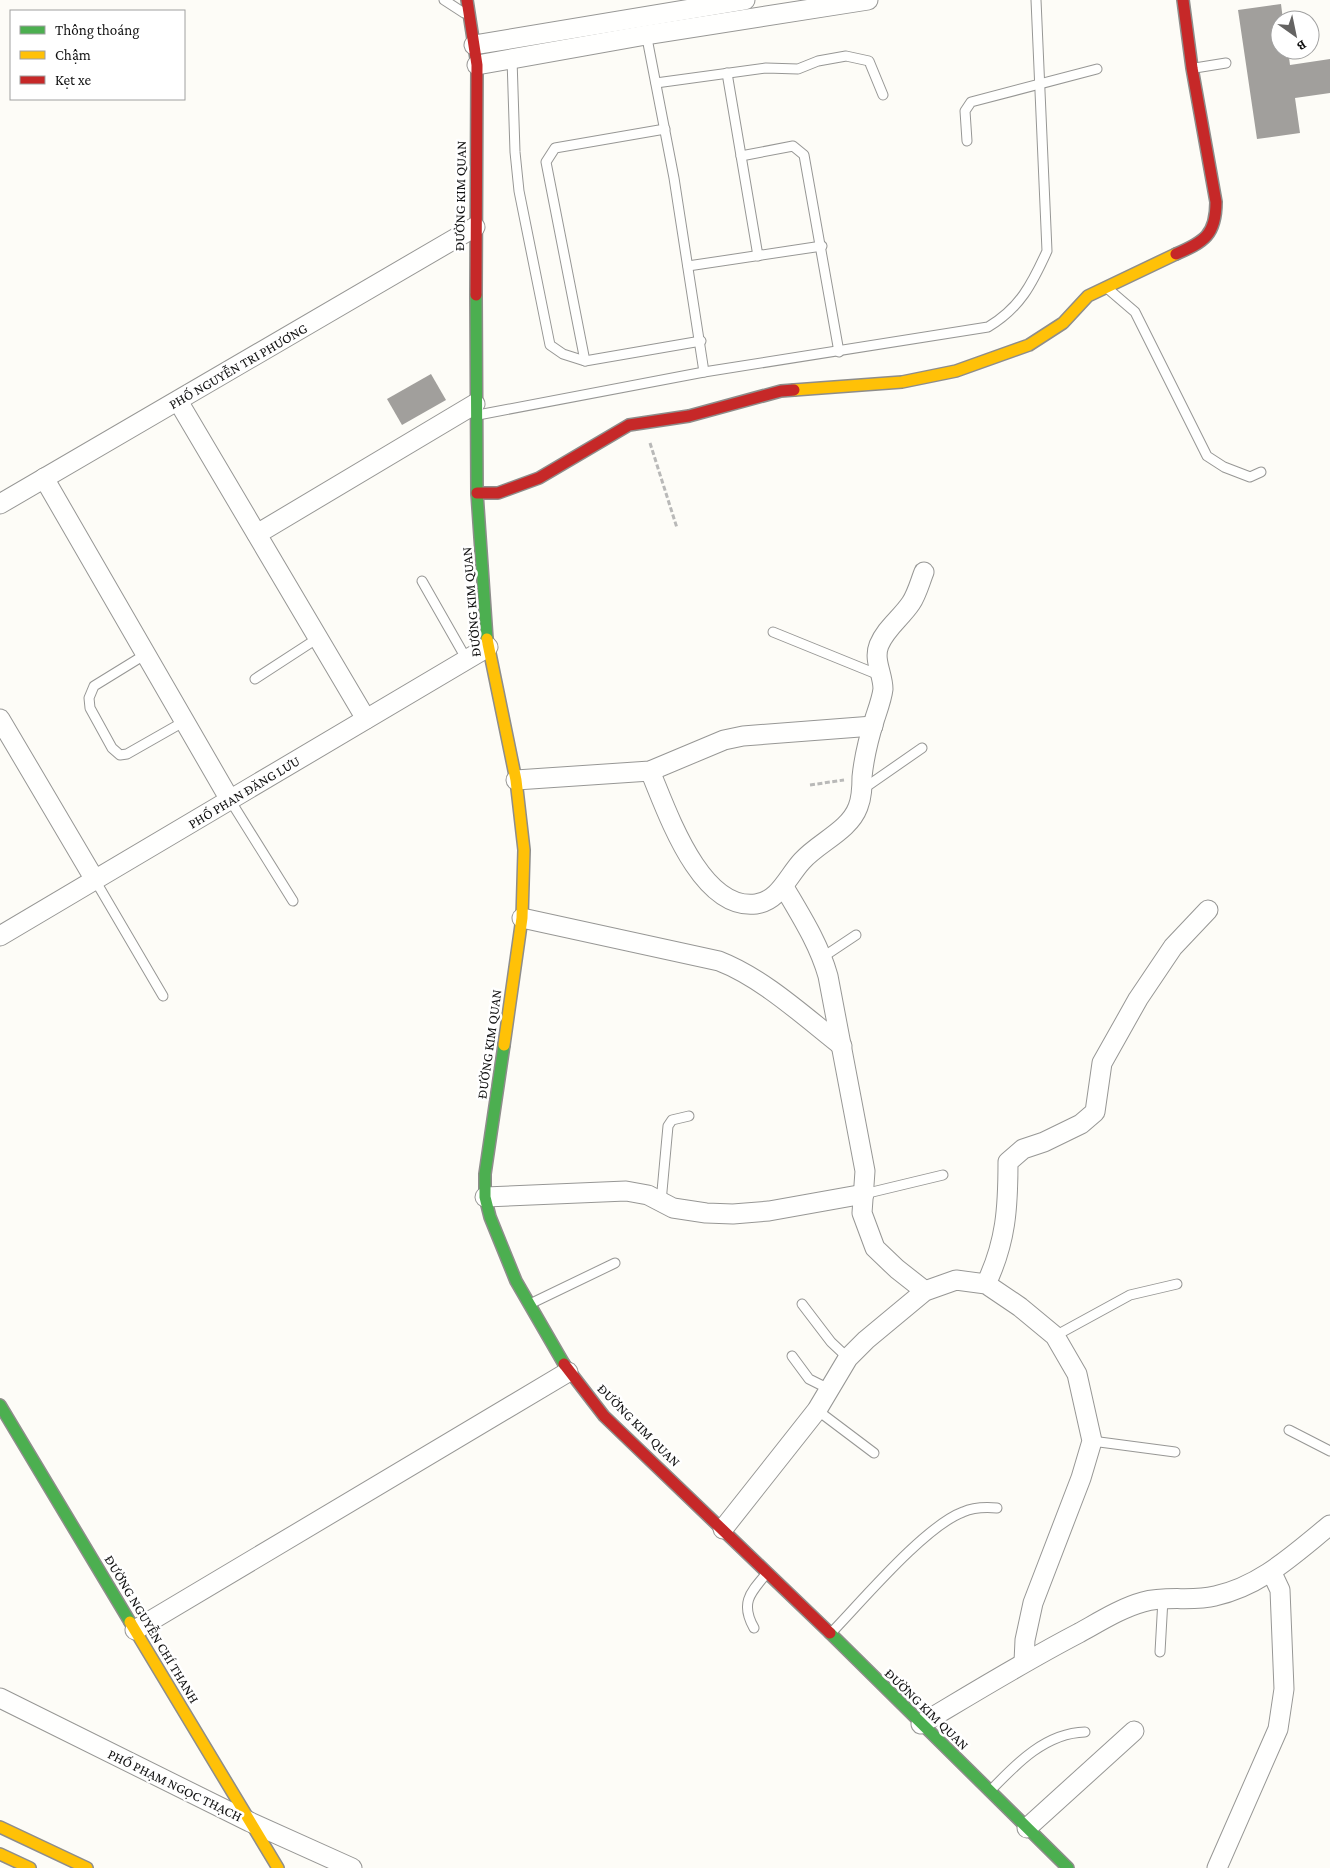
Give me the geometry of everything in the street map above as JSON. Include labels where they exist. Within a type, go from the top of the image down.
[{"type":"main road","name":"ĐƯỜNG KIM QUAN","points":[[467,0],[477,65],[475,227],[477,493],[488,648],[516,780],[524,850],[522,918],[485,1174],[485,1197],[497,1238],[530,1305],[568,1372],[604,1416],[768,1571],[1068,1868]]},
{"type":"main road","points":[[477,493],[498,493],[539,478],[629,425],[690,416],[780,391],[902,382],[956,371],[1029,345],[1049,334],[1063,323],[1088,296],[1105,286],[1192,247],[1210,234],[1216,220],[1216,202],[1192,68],[1183,0]]},
{"type":"main road","name":"ĐƯỜNG NGUYỄN CHÍ THANH","points":[[0,1405],[278,1868]]},
{"type":"main road","points":[[0,1827],[87,1868]]},
{"type":"main road","points":[[0,1854],[30,1868]]},
{"type":"street","points":[[477,65],[512,59],[745,0]]},
{"type":"street","points":[[474,46],[868,0]]},
{"type":"street","name":"PHỐ NGUYỄN TRI PHƯƠNG","points":[[0,504],[475,227]]},
{"type":"street","points":[[178,401],[366,719]]},
{"type":"street","points":[[257,534],[475,410]]},
{"type":"street","points":[[44,478],[230,800]]},
{"type":"street","points":[[650,771],[674,828],[693,863],[714,888],[732,901],[757,904],[784,887],[801,862],[852,820],[859,806],[873,726],[883,691],[882,676],[876,657],[879,645],[892,624],[912,603],[924,572]]},
{"type":"street","name":"PHỐ PHAN ĐĂNG LƯU","points":[[0,936],[488,648]]},
{"type":"street","points":[[0,719],[95,880]]},
{"type":"street","points":[[516,780],[650,771],[724,740],[743,736],[873,726]]},
{"type":"street","points":[[784,887],[823,957],[842,1046],[865,1171],[862,1213],[876,1248],[897,1269],[925,1291]]},
{"type":"street","points":[[986,1284],[998,1258],[1005,1231],[1008,1162],[1022,1149],[1044,1142],[1082,1124],[1095,1112],[1102,1063],[1138,999],[1173,947],[1208,910]]},
{"type":"street","points":[[522,918],[719,961],[732,966],[795,1009],[842,1046]]},
{"type":"street","points":[[485,1197],[626,1191],[648,1196],[674,1208],[706,1214],[733,1214],[769,1211],[864,1194]]},
{"type":"street","points":[[723,1529],[817,1410],[848,1358],[866,1340],[925,1291],[956,1280],[986,1284],[1020,1307],[1055,1336],[1077,1374],[1092,1441],[1081,1478],[1033,1603],[1025,1640],[1024,1662]]},
{"type":"street","points":[[135,1630],[568,1372]]},
{"type":"street","points":[[921,1724],[1024,1662],[1114,1614],[1144,1602],[1163,1599],[1214,1597],[1244,1587],[1272,1573],[1330,1525]]},
{"type":"street","points":[[1217,1868],[1278,1729],[1284,1689],[1280,1590],[1272,1573]]},
{"type":"street","name":"PHỐ PHẠM NGỌC THẠCH","points":[[0,1698],[250,1822],[352,1868]]},
{"type":"street","points":[[1027,1828],[1134,1731]]},
{"type":"lane","points":[[444,0],[470,18]]},
{"type":"lane","points":[[475,410],[988,327],[1003,318],[1030,288],[1047,251],[1036,0]]},
{"type":"lane","points":[[646,26],[701,341],[704,372]]},
{"type":"lane","points":[[656,83],[766,68],[798,69],[818,61],[846,56],[868,61],[883,95]]},
{"type":"lane","points":[[512,59],[515,152],[519,191],[550,345],[563,354],[585,361],[701,341]]},
{"type":"lane","points":[[1192,68],[1226,63]]},
{"type":"lane","points":[[967,141],[965,111],[971,102],[1097,69]]},
{"type":"lane","points":[[727,73],[758,256]]},
{"type":"lane","points":[[585,361],[546,162],[555,148],[665,129]]},
{"type":"lane","points":[[741,156],[794,146],[804,156],[822,246],[839,352]]},
{"type":"lane","points":[[688,266],[822,246]]},
{"type":"lane","points":[[1105,286],[1135,312],[1207,456],[1224,467],[1250,477],[1261,472]]},
{"type":"lane","points":[[422,581],[467,660]]},
{"type":"lane","points":[[773,632],[882,676]]},
{"type":"lane","points":[[255,679],[318,638]]},
{"type":"lane","points":[[146,654],[100,683],[91,692],[90,708],[105,736],[116,752],[120,755],[127,754],[185,721]]},
{"type":"lane","points":[[862,783],[922,748]]},
{"type":"lane","points":[[230,800],[293,901]]},
{"type":"lane","points":[[95,880],[163,996]]},
{"type":"lane","points":[[823,957],[856,935]]},
{"type":"lane","points":[[661,1202],[668,1126],[672,1120],[689,1116]]},
{"type":"lane","points":[[864,1194],[943,1175]]},
{"type":"lane","points":[[530,1305],[615,1263]]},
{"type":"lane","points":[[1055,1336],[1130,1294],[1177,1284]]},
{"type":"lane","points":[[802,1304],[831,1342],[848,1358]]},
{"type":"lane","points":[[792,1356],[809,1379],[829,1389]]},
{"type":"lane","points":[[817,1410],[874,1453]]},
{"type":"lane","points":[[1289,1430],[1330,1451]]},
{"type":"lane","points":[[1092,1441],[1175,1452]]},
{"type":"lane","points":[[830,1634],[901,1561],[948,1519],[963,1512],[982,1507],[997,1508]]},
{"type":"lane","points":[[754,1628],[747,1615],[748,1600],[768,1571]]},
{"type":"lane","points":[[1160,1652],[1163,1599]]},
{"type":"lane","points":[[990,1791],[1005,1775],[1048,1741],[1085,1732]]},
{"type":"path","points":[[646,422],[652,449],[677,528]]},
{"type":"path","points":[[810,785],[862,783]]},
{"type":"building","points":[[1281,4],[1282,10],[1270,10],[1270,60],[1289,60],[1290,65],[1330,59],[1330,93],[1295,98],[1300,133],[1257,139],[1238,10]]},
{"type":"building","points":[[431,374],[446,400],[402,425],[387,399]]},
{"type":"traffic: fast","points":[[476,295],[477,493],[487,639]]},
{"type":"traffic: fast","points":[[504,1045],[485,1174],[485,1197],[490,1217],[516,1281],[564,1364]]},
{"type":"traffic: fast","points":[[0,1405],[130,1622]]},
{"type":"traffic: fast","points":[[830,1633],[1068,1868]]},
{"type":"traffic: slow","points":[[794,390],[902,382],[956,371],[1029,345],[1063,323],[1088,296],[1176,254]]},
{"type":"traffic: slow","points":[[487,639],[516,780],[524,850],[522,918],[504,1045]]},
{"type":"traffic: slow","points":[[130,1622],[278,1868]]},
{"type":"traffic: slow","points":[[0,1827],[87,1868]]},
{"type":"traffic: slow","points":[[0,1854],[30,1868]]},
{"type":"traffic: jam","points":[[467,0],[477,65],[476,295]]},
{"type":"traffic: jam","points":[[1176,254],[1201,241],[1211,230],[1214,222],[1216,202],[1192,68],[1183,0]]},
{"type":"traffic: jam","points":[[477,493],[498,493],[539,478],[629,425],[689,416],[781,391],[794,390]]},
{"type":"traffic: jam","points":[[564,1364],[604,1416],[830,1633]]}]
